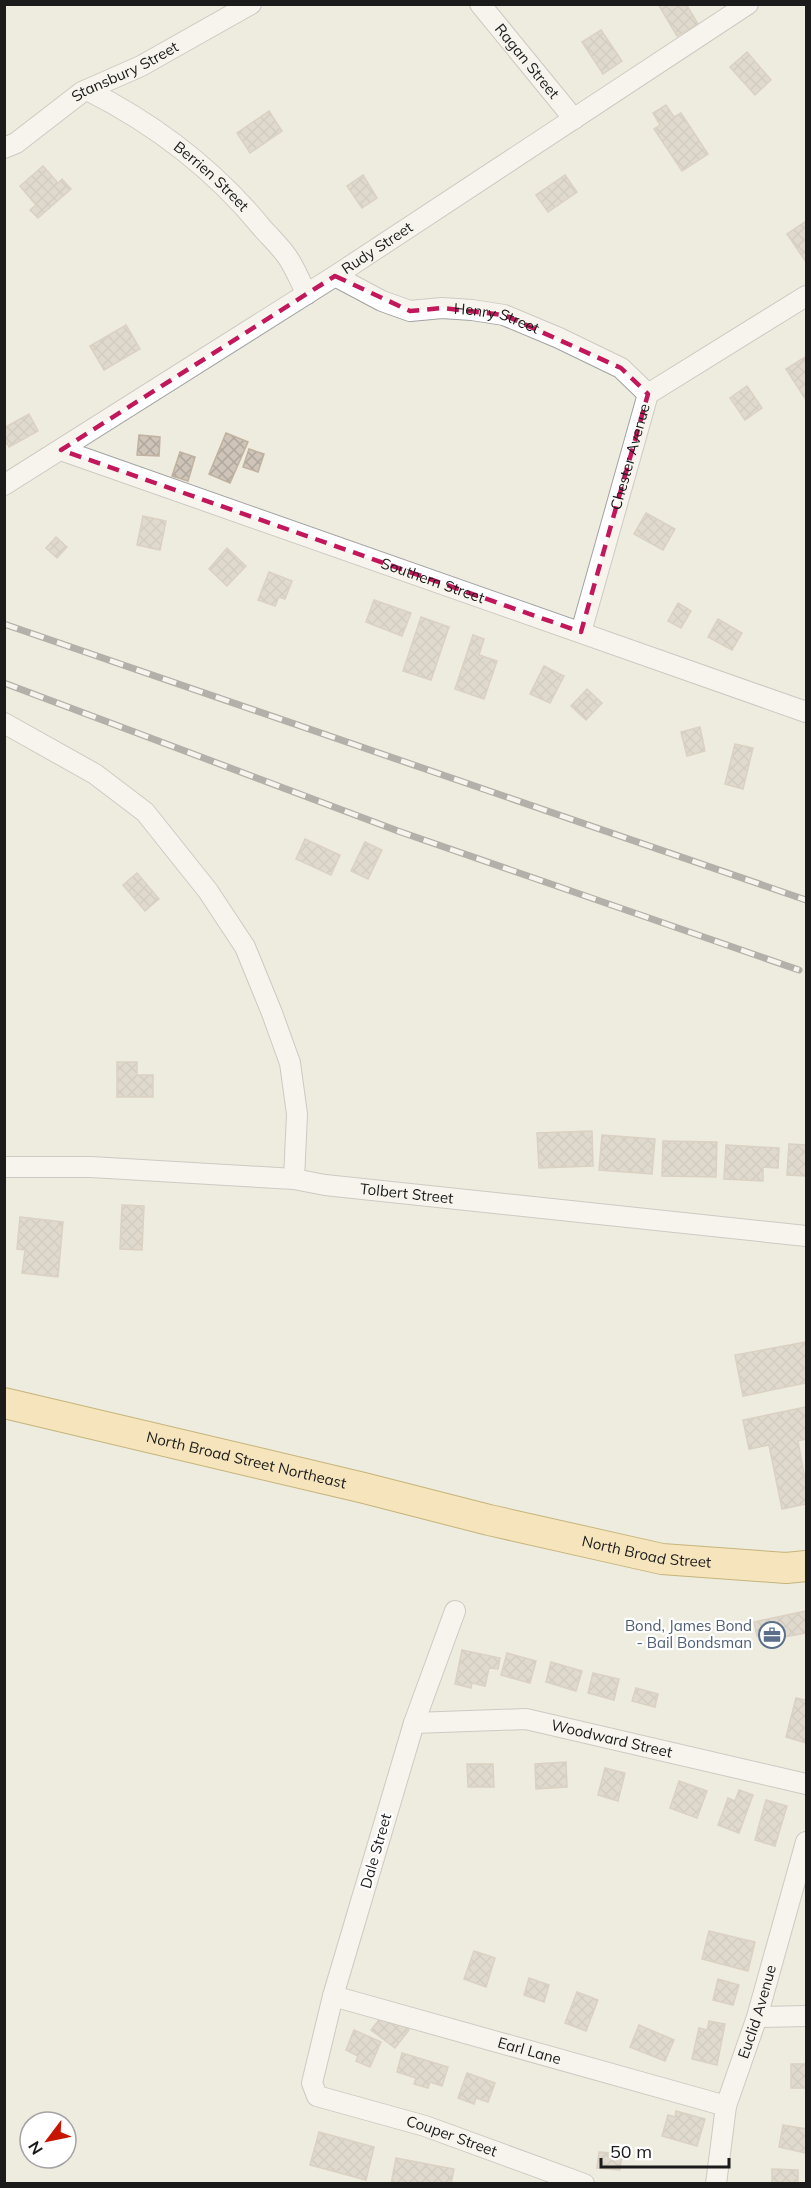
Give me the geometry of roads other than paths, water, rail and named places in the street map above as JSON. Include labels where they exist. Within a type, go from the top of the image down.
[{"type":"main road","name":"North Broad Street Northeast","points":[[4,1403],[489,1520]]},
{"type":"main road","name":"North Broad Street","points":[[489,1520],[662,1559],[786,1568],[807,1566]]},
{"type":"street","name":"Stansbury Street","points":[[4,148],[16,143],[87,90],[141,66],[251,4]]},
{"type":"street","name":"Ragan Street","points":[[480,4],[574,119]]},
{"type":"street","name":"Rudy Street","points":[[4,485],[335,276],[748,4]]},
{"type":"street","name":"Berrien Street","points":[[87,90],[115,104],[214,175],[257,221],[289,260],[307,294]]},
{"type":"street","name":"Henry Street","points":[[335,276],[382,301],[410,311],[442,308],[504,315],[621,368],[648,394]]},
{"type":"street","name":"Chester Avenue","points":[[581,632],[648,394],[807,296]]},
{"type":"street","name":"Southern Street","points":[[61,450],[807,712]]},
{"type":"street","points":[[4,723],[95,774],[145,812],[208,891],[244,947],[272,1012],[290,1062],[297,1114],[294,1179]]},
{"type":"street","name":"Tolbert Street","points":[[4,1167],[91,1167],[294,1179],[325,1185],[807,1236]]},
{"type":"street","name":"Dale Street","points":[[317,2096],[312,2083],[333,1996],[414,1723],[455,1611]]},
{"type":"street","name":"Woodward Street","points":[[414,1723],[526,1719],[807,1784]]},
{"type":"street","name":"Euclid Avenue","points":[[716,2184],[726,2106],[757,2017],[807,1842]]},
{"type":"street","name":"Earl Lane","points":[[333,1996],[726,2106]]},
{"type":"street","points":[[757,2017],[807,2016]]},
{"type":"street","name":"Couper Street","points":[[317,2096],[424,2126],[584,2184]]},
{"type":"railway","points":[[4,624],[806,900]]},
{"type":"railway","points":[[4,683],[398,831],[799,970]]},
{"type":"place","name":"Bond, James Bond - Bail Bondsman","points":[[772,1635]]}]
